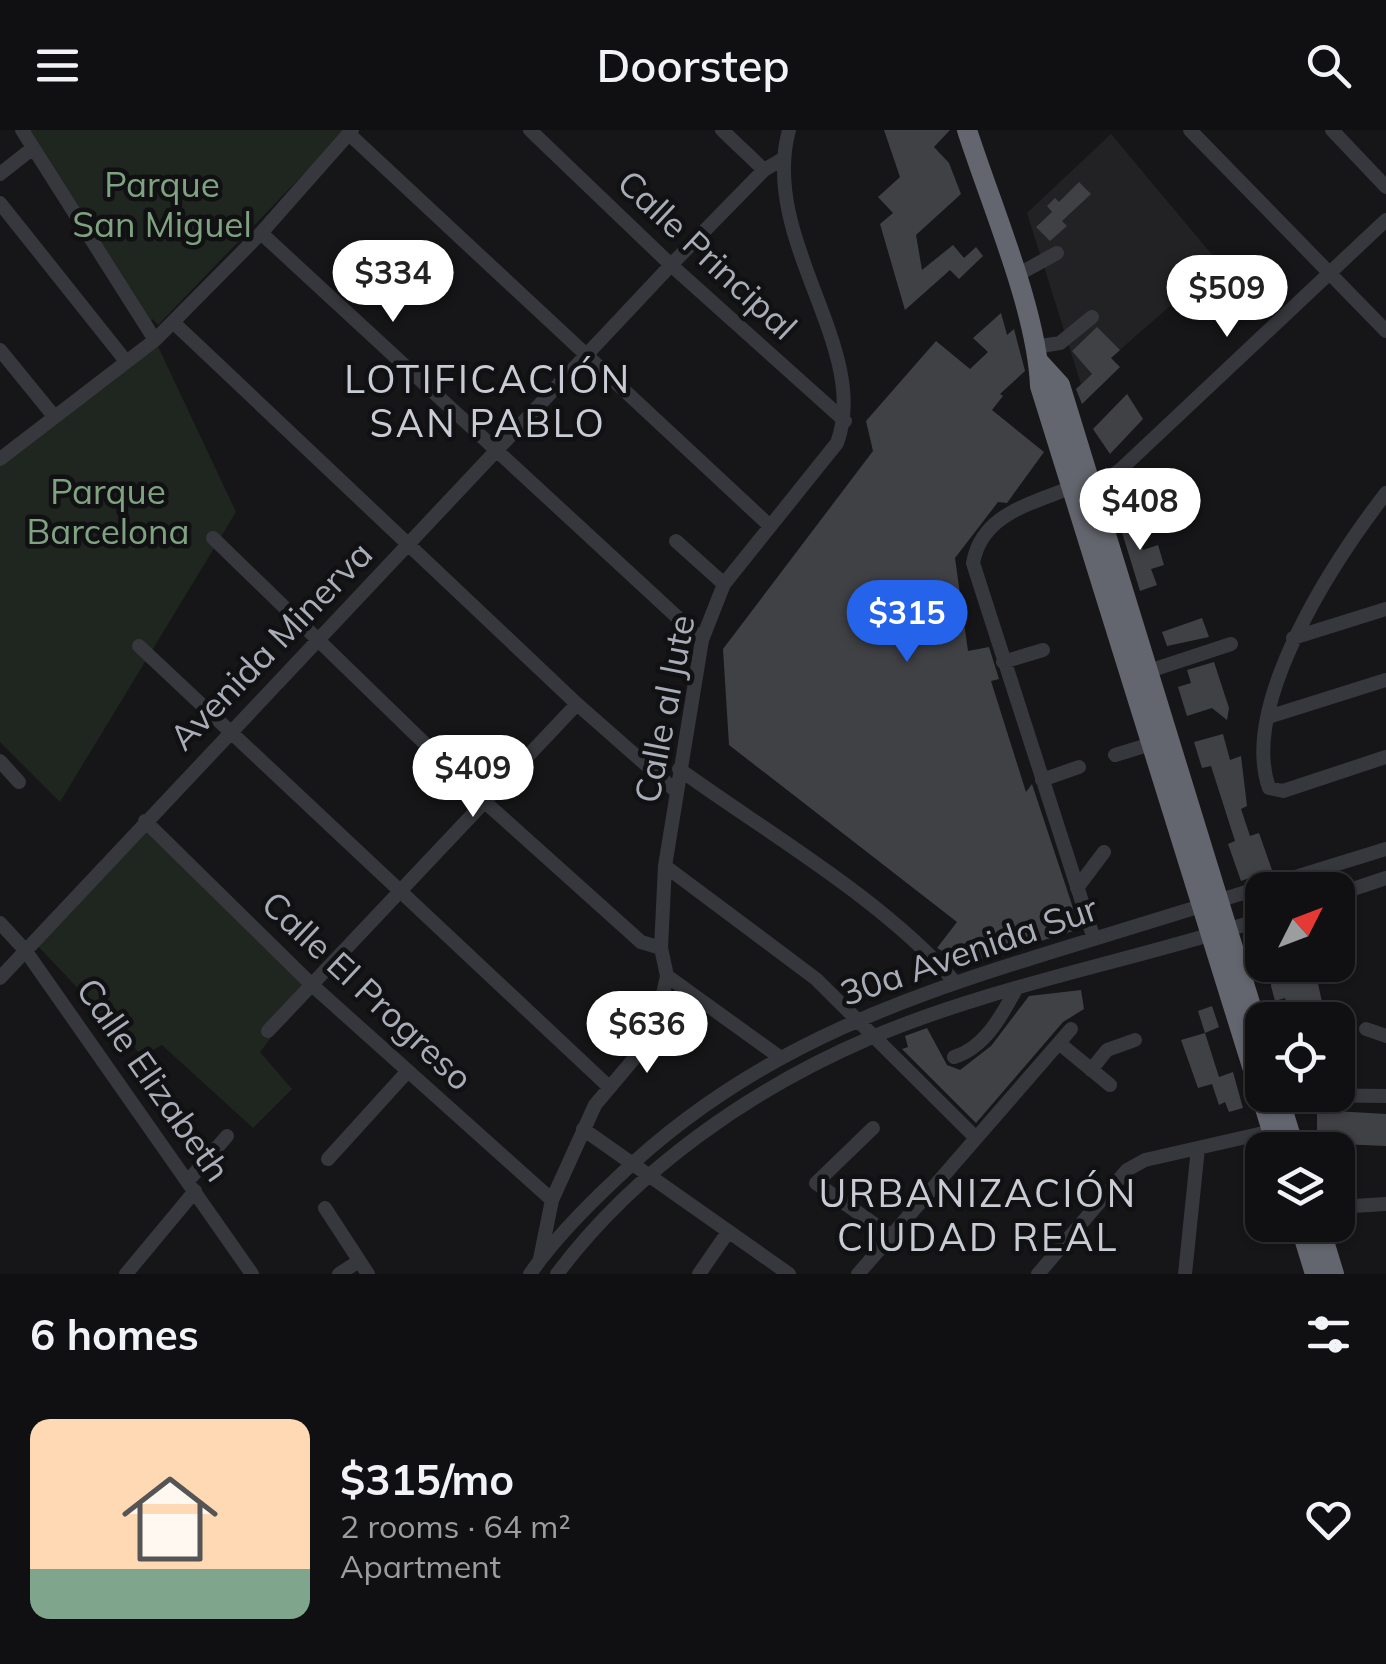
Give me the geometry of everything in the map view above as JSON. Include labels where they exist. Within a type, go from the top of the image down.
[{"type":"highway","points":[[967,130],[1015,276],[1037,354],[1040,386],[1150,671],[1273,1132]]},
{"type":"highway","points":[[1082,488],[1151,744],[1211,903]]},
{"type":"highway","points":[[1219,933],[1246,1002]]},
{"type":"highway","points":[[1305,1242],[1314,1274]]},
{"type":"highway","points":[[1324,1242],[1334,1274]]},
{"type":"street","points":[[22,130],[154,340]]},
{"type":"street","name":"Calle Principal","points":[[530,130],[671,265],[845,422]]},
{"type":"street","points":[[722,130],[764,170]]},
{"type":"street","points":[[789,130],[781,160],[785,206],[844,388],[845,422]]},
{"type":"street","points":[[1190,130],[1386,331]]},
{"type":"street","points":[[1332,130],[1386,187]]},
{"type":"street","points":[[0,459],[154,340],[261,232],[350,132],[770,526]]},
{"type":"street","points":[[0,174],[33,148]]},
{"type":"street","name":"Avenida Minerva","points":[[0,978],[671,265],[764,170],[781,160]]},
{"type":"street","points":[[0,203],[126,360]]},
{"type":"street","points":[[1094,939],[975,576],[978,544],[999,518],[1120,470],[1386,220]]},
{"type":"street","points":[[261,232],[702,640]]},
{"type":"street","points":[[1015,276],[1057,253]]},
{"type":"street","points":[[1037,354],[1060,343],[1092,317]]},
{"type":"street","points":[[173,322],[577,704],[677,792]]},
{"type":"street","points":[[0,350],[53,415]]},
{"type":"street","name":"Calle al Jute","points":[[540,1259],[552,1200],[583,1129],[608,1086],[642,1048],[657,1021],[667,976],[661,948],[665,866],[702,640],[724,584],[838,443],[845,422]]},
{"type":"street","points":[[1386,493],[1329,575],[1293,638],[1268,717],[1264,774],[1269,788],[1283,791],[1386,758]]},
{"type":"street","points":[[213,538],[485,802],[641,942],[661,948]]},
{"type":"street","points":[[676,541],[724,584]]},
{"type":"street","points":[[1293,638],[1386,609]]},
{"type":"street","points":[[1150,671],[1231,644]]},
{"type":"street","points":[[139,646],[608,1086]]},
{"type":"street","points":[[1003,662],[1043,650]]},
{"type":"street","points":[[1268,717],[1386,680]]},
{"type":"street","points":[[268,1031],[577,704]]},
{"type":"street","points":[[1116,755],[1151,744]]},
{"type":"street","points":[[0,761],[19,782]]},
{"type":"street","points":[[1042,780],[1079,767]]},
{"type":"street","points":[[679,769],[880,913],[931,955],[954,981]]},
{"type":"street","name":"Calle El Progreso","points":[[146,820],[312,985],[552,1200]]},
{"type":"street","name":"30a Avenida Sur","points":[[530,1274],[632,1163],[685,1118],[778,1056],[856,1019],[954,981],[1386,849]]},
{"type":"street","points":[[1077,888],[1104,852]]},
{"type":"street","points":[[665,866],[816,980],[870,1038],[976,1138]]},
{"type":"street","points":[[1355,888],[1386,878]]},
{"type":"street","name":"Calle Elizabeth","points":[[0,923],[25,950],[252,1274]]},
{"type":"street","name":"30a Avenida Sur","points":[[558,1274],[598,1223],[650,1175],[755,1099],[870,1038],[994,996],[1245,925]]},
{"type":"street","points":[[1038,955],[1015,974],[1018,979],[1042,983]]},
{"type":"street","points":[[988,971],[999,972],[1006,980],[994,996]]},
{"type":"street","points":[[667,976],[778,1056]]},
{"type":"street","points":[[954,1057],[968,1052],[998,1022],[1015,991]]},
{"type":"street","points":[[858,1274],[1072,1029]]},
{"type":"street","points":[[1366,1029],[1386,1036]]},
{"type":"street","points":[[1090,1070],[1108,1050],[1135,1040]]},
{"type":"street","points":[[1059,1043],[1110,1085]]},
{"type":"street","points":[[328,1159],[408,1072]]},
{"type":"street","points":[[1355,1096],[1386,1096]]},
{"type":"street","points":[[874,1128],[816,1183],[891,1236]]},
{"type":"street","points":[[583,1129],[789,1274]]},
{"type":"street","points":[[126,1274],[227,1136]]},
{"type":"street","points":[[1038,1274],[1127,1170],[1145,1160],[1198,1148],[1245,1143]]},
{"type":"street","points":[[1185,1274],[1198,1148]]},
{"type":"street","points":[[1355,1206],[1386,1204]]},
{"type":"street","points":[[325,1208],[363,1267],[339,1274]]},
{"type":"street","points":[[699,1274],[728,1232]]},
{"type":"shaded area","points":[[1111,134],[1219,263],[1081,384],[1027,213]]},
{"type":"green space","name":"Parque San Miguel","points":[[24,130],[346,130],[158,325],[153,319],[146,326]]},
{"type":"green space","name":"Parque Barcelona","points":[[155,340],[236,512],[60,802],[0,742],[0,459]]},
{"type":"green space","points":[[145,821],[312,985],[260,1052],[292,1089],[253,1128],[162,1045],[142,1056],[131,1044],[124,1052],[91,1002],[33,941]]},
{"type":"building","points":[[884,130],[950,130],[934,147],[949,163],[961,194],[916,235],[922,270],[953,245],[964,258],[976,247],[983,256],[959,279],[950,270],[905,310],[880,224],[893,213],[878,197],[900,177]]},
{"type":"building","points":[[1079,182],[1091,194],[1062,221],[1067,226],[1050,241],[1036,227],[1052,212],[1047,206],[1055,198],[1059,202]]},
{"type":"building","points":[[1001,313],[1007,335],[1014,329],[1025,371],[1000,394],[1003,396],[992,410],[1044,452],[1007,503],[998,502],[955,558],[968,651],[989,647],[999,679],[991,681],[1026,792],[1032,784],[1080,929],[965,964],[937,948],[957,922],[729,745],[723,649],[873,451],[866,421],[936,341],[970,369],[988,352],[973,338]]},
{"type":"building","points":[[1097,327],[1120,350],[1111,358],[1120,367],[1082,404],[1076,389],[1092,374],[1072,351]]},
{"type":"building","points":[[1127,394],[1143,419],[1110,454],[1093,429]]},
{"type":"building","points":[[1132,512],[1143,550],[1158,545],[1164,565],[1151,569],[1157,585],[1140,591],[1117,516]]},
{"type":"building","points":[[1202,618],[1209,637],[1167,646],[1162,632]]},
{"type":"building","points":[[1214,662],[1229,708],[1227,720],[1212,708],[1187,716],[1178,687],[1191,683],[1187,670]]},
{"type":"building","points":[[1223,734],[1230,760],[1241,756],[1247,806],[1241,809],[1250,836],[1259,833],[1272,870],[1245,872],[1245,880],[1241,881],[1228,844],[1235,841],[1211,766],[1202,768],[1194,742]]},
{"type":"building","points":[[1272,982],[1318,982],[1322,1002],[1286,1002],[1285,998],[1275,1001]]},
{"type":"building","points":[[1081,990],[1084,1009],[1063,1022],[976,1123],[902,1049],[908,1047],[905,1036],[927,1028],[947,1065],[960,1070],[991,1046],[1029,996]]},
{"type":"building","points":[[1212,1006],[1219,1027],[1205,1033],[1198,1011]]},
{"type":"building","points":[[1205,1033],[1219,1077],[1233,1072],[1243,1108],[1229,1112],[1225,1102],[1219,1105],[1212,1084],[1198,1088],[1181,1040]]},
{"type":"building","points":[[1317,1112],[1386,1114],[1386,1146],[1355,1145],[1355,1132],[1317,1132]]},
{"type":"district","name":"LOTIFICACIÓN SAN PABLO","points":[[488,402]]},
{"type":"district","name":"URBANIZACIÓN CIUDAD REAL","points":[[978,1216]]}]
